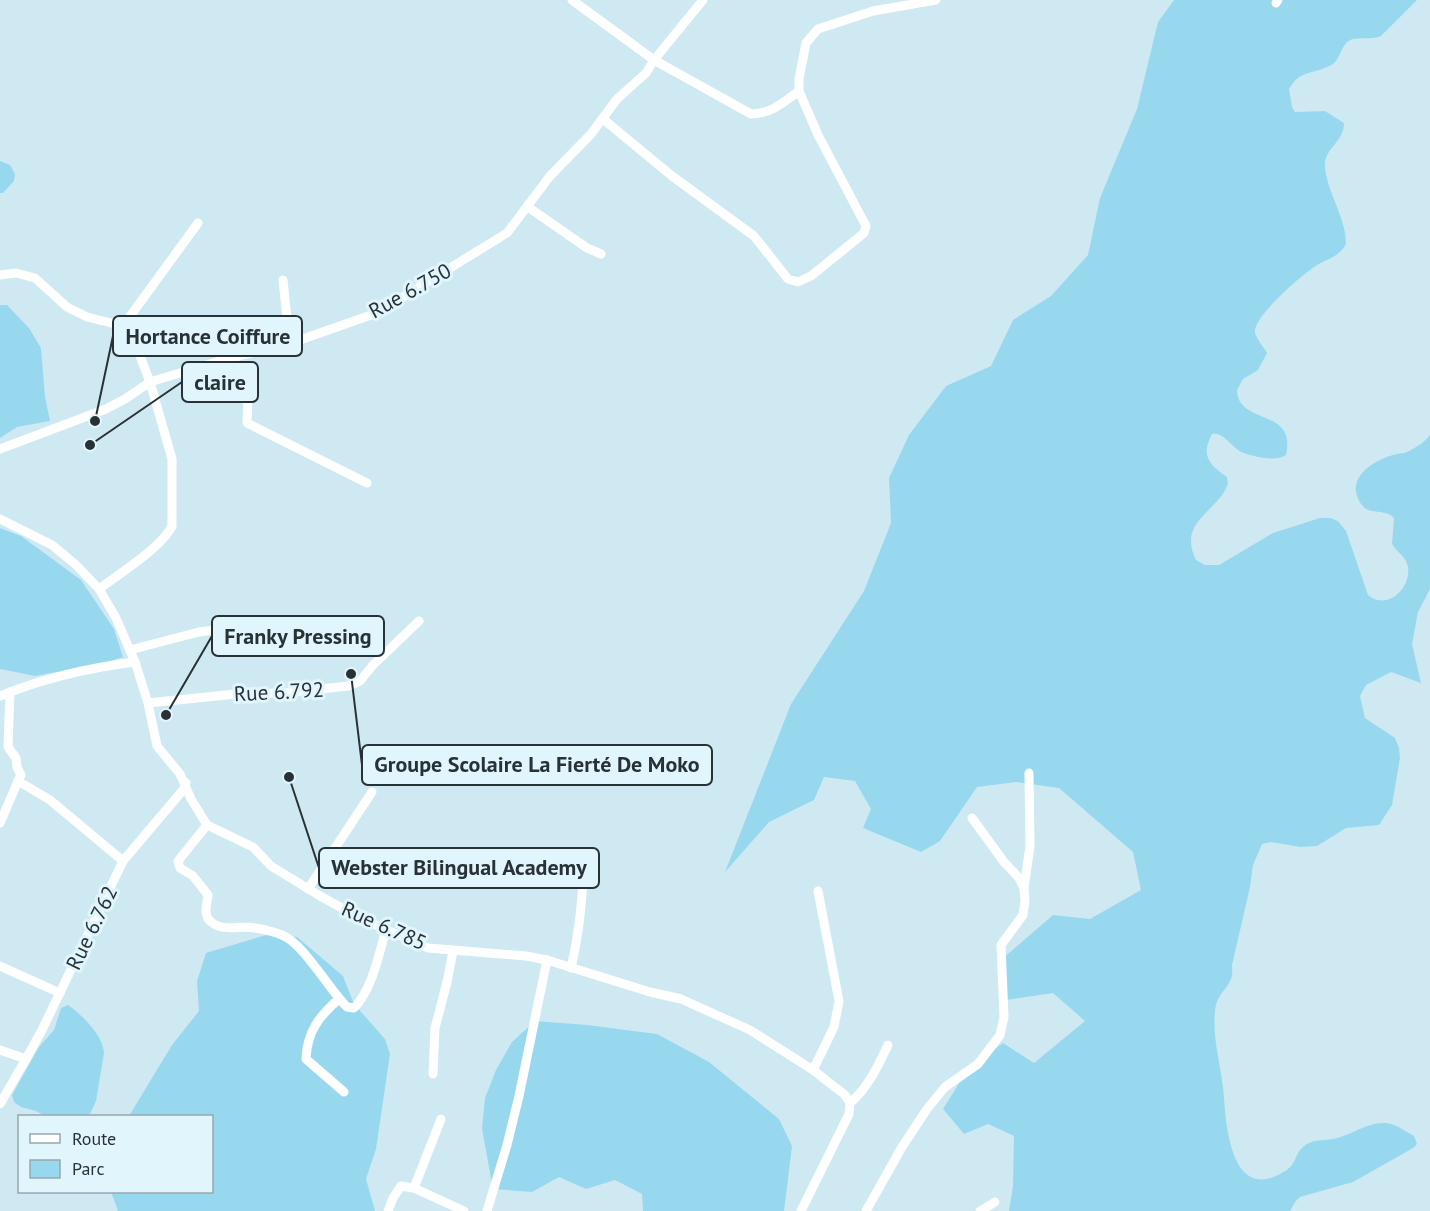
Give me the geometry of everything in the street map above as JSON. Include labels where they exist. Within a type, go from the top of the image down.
[{"type":"street","points":[[572,0],[654,60],[751,114],[763,114],[799,91]]},
{"type":"street","name":"Rue 6.750","points":[[0,449],[106,409],[150,382],[233,357],[283,346],[385,308],[507,233],[550,176],[603,120],[617,99],[646,73],[703,0]]},
{"type":"street","points":[[603,120],[672,176],[754,236],[788,279],[798,282],[811,276],[864,232],[866,226],[818,135],[799,91],[806,43],[818,29],[873,11],[936,0]]},
{"type":"street","points":[[528,207],[586,248],[601,254]]},
{"type":"street","points":[[123,326],[198,223]]},
{"type":"street","points":[[0,274],[16,273],[35,278],[67,307],[87,317],[123,326],[135,343],[150,382],[172,459],[172,526],[169,533],[157,544],[99,589]]},
{"type":"street","points":[[283,280],[287,319],[283,346]]},
{"type":"street","points":[[233,357],[248,393],[247,423],[367,483]]},
{"type":"street","name":"Rue 6.785","points":[[0,519],[52,545],[75,564],[99,589],[116,618],[135,662],[148,703],[157,746],[186,783],[191,799],[207,825],[252,847],[272,867],[308,889],[386,930],[428,948],[526,956],[547,960],[650,992],[681,999],[750,1030],[813,1070],[845,1095],[850,1103]]},
{"type":"street","name":"Rue 6.792","points":[[148,703],[348,686],[360,681],[419,621]]},
{"type":"street","points":[[130,650],[199,632],[238,627],[306,635]]},
{"type":"street","points":[[0,696],[35,681],[87,668],[135,662]]},
{"type":"street","points":[[0,823],[21,775],[16,758],[8,747],[10,692]]},
{"type":"street","points":[[866,1211],[902,1147],[927,1109],[945,1087],[978,1064],[1000,1035],[1004,1017],[1001,945],[1023,915],[1025,902],[1024,888],[1030,846],[1029,772]]},
{"type":"street","points":[[18,781],[50,800],[123,861]]},
{"type":"street","name":"Rue 6.762","points":[[0,1104],[60,993],[123,861],[183,790],[186,783]]},
{"type":"street","points":[[308,889],[372,792]]},
{"type":"street","points":[[972,818],[1024,888]]},
{"type":"street","points":[[207,825],[178,861],[180,868],[193,876],[208,895],[205,912],[209,920],[219,927],[254,927],[284,935],[302,949],[347,1007],[354,1008],[368,986],[386,930]]},
{"type":"street","points":[[572,968],[583,906],[584,857]]},
{"type":"street","points":[[813,1070],[834,1027],[839,1001],[818,891]]},
{"type":"street","points":[[433,1074],[435,1028],[453,951]]},
{"type":"street","points":[[486,1211],[514,1115],[547,960]]},
{"type":"street","points":[[0,966],[60,993]]},
{"type":"street","points":[[339,999],[326,1010],[312,1030],[307,1043],[306,1059],[344,1092]]},
{"type":"street","points":[[801,1211],[849,1113],[850,1103],[859,1095],[879,1065],[888,1045]]},
{"type":"street","points":[[0,1050],[26,1059]]},
{"type":"street","points":[[414,1188],[441,1119]]},
{"type":"street","points":[[388,1211],[401,1186],[414,1188],[464,1211]]},
{"type":"street","points":[[980,1211],[995,1202]]},
{"type":"green space","points":[[1174,0],[1417,0],[1381,36],[1356,38],[1349,41],[1333,64],[1304,75],[1289,89],[1295,112],[1325,111],[1344,123],[1341,136],[1327,155],[1325,168],[1343,225],[1346,244],[1337,255],[1317,265],[1290,286],[1261,317],[1256,326],[1257,338],[1267,353],[1258,370],[1243,379],[1237,390],[1240,401],[1247,409],[1276,423],[1283,430],[1287,440],[1286,455],[1272,458],[1249,455],[1240,451],[1220,435],[1212,434],[1207,454],[1212,464],[1227,477],[1228,484],[1216,503],[1195,526],[1191,536],[1191,547],[1196,560],[1205,565],[1219,565],[1273,533],[1320,518],[1330,518],[1338,521],[1346,531],[1368,595],[1375,599],[1390,599],[1402,590],[1408,575],[1405,560],[1392,544],[1394,518],[1386,513],[1364,508],[1357,495],[1356,487],[1358,479],[1369,467],[1395,454],[1405,453],[1430,435],[1430,589],[1418,612],[1412,644],[1421,683],[1391,672],[1366,685],[1360,696],[1365,718],[1395,738],[1399,748],[1400,758],[1392,805],[1379,825],[1346,828],[1317,846],[1300,847],[1271,842],[1262,844],[1253,865],[1232,965],[1232,977],[1218,1001],[1214,1022],[1231,1145],[1236,1160],[1245,1172],[1256,1179],[1270,1178],[1288,1169],[1306,1144],[1333,1139],[1378,1123],[1389,1123],[1400,1128],[1414,1136],[1417,1144],[1353,1182],[1300,1197],[1290,1211],[1009,1211],[1013,1186],[1014,1136],[988,1124],[964,1134],[943,1109],[968,1069],[1003,1043],[1034,1063],[1085,1021],[1053,993],[999,1001],[1002,959],[1053,915],[1090,919],[1141,890],[1133,852],[1059,788],[1016,782],[977,787],[940,841],[921,852],[863,828],[871,809],[855,781],[824,777],[814,800],[769,822],[725,872],[791,704],[864,591],[891,523],[889,478],[909,435],[946,386],[991,366],[1013,320],[1051,296],[1088,255],[1100,198],[1137,109],[1158,22]]},
{"type":"green space","points":[[0,161],[10,165],[15,174],[14,181],[3,193],[0,193]]},
{"type":"green space","points":[[0,305],[7,305],[29,328],[41,348],[45,397],[50,421],[17,427],[0,438]]},
{"type":"green space","points":[[0,528],[21,536],[81,580],[114,629],[123,657],[101,664],[35,676],[0,669]]},
{"type":"green space","points":[[266,935],[297,937],[343,976],[354,1004],[385,1039],[390,1054],[376,1149],[366,1179],[375,1211],[118,1211],[111,1193],[213,1193],[213,1115],[130,1115],[172,1045],[199,1011],[197,981],[206,953]]},
{"type":"green space","points":[[68,1005],[79,1014],[91,1026],[103,1046],[104,1053],[96,1101],[89,1115],[43,1115],[21,1107],[14,1102],[12,1095],[39,1047],[54,1030],[61,1008]]},
{"type":"green space","points":[[535,1021],[657,1034],[709,1062],[779,1119],[792,1146],[784,1211],[643,1211],[642,1194],[615,1180],[586,1189],[559,1177],[532,1192],[493,1189],[482,1129],[485,1098],[496,1070],[512,1042]]},
{"type":"place","name":"Hortance Coiffure","points":[[95,421]]},
{"type":"place","name":"claire","points":[[90,445]]},
{"type":"place","name":"Groupe Scolaire La Fierté De Moko","points":[[351,674]]},
{"type":"place","name":"Franky Pressing","points":[[166,715]]},
{"type":"place","name":"Webster Bilingual Academy","points":[[289,777]]}]
